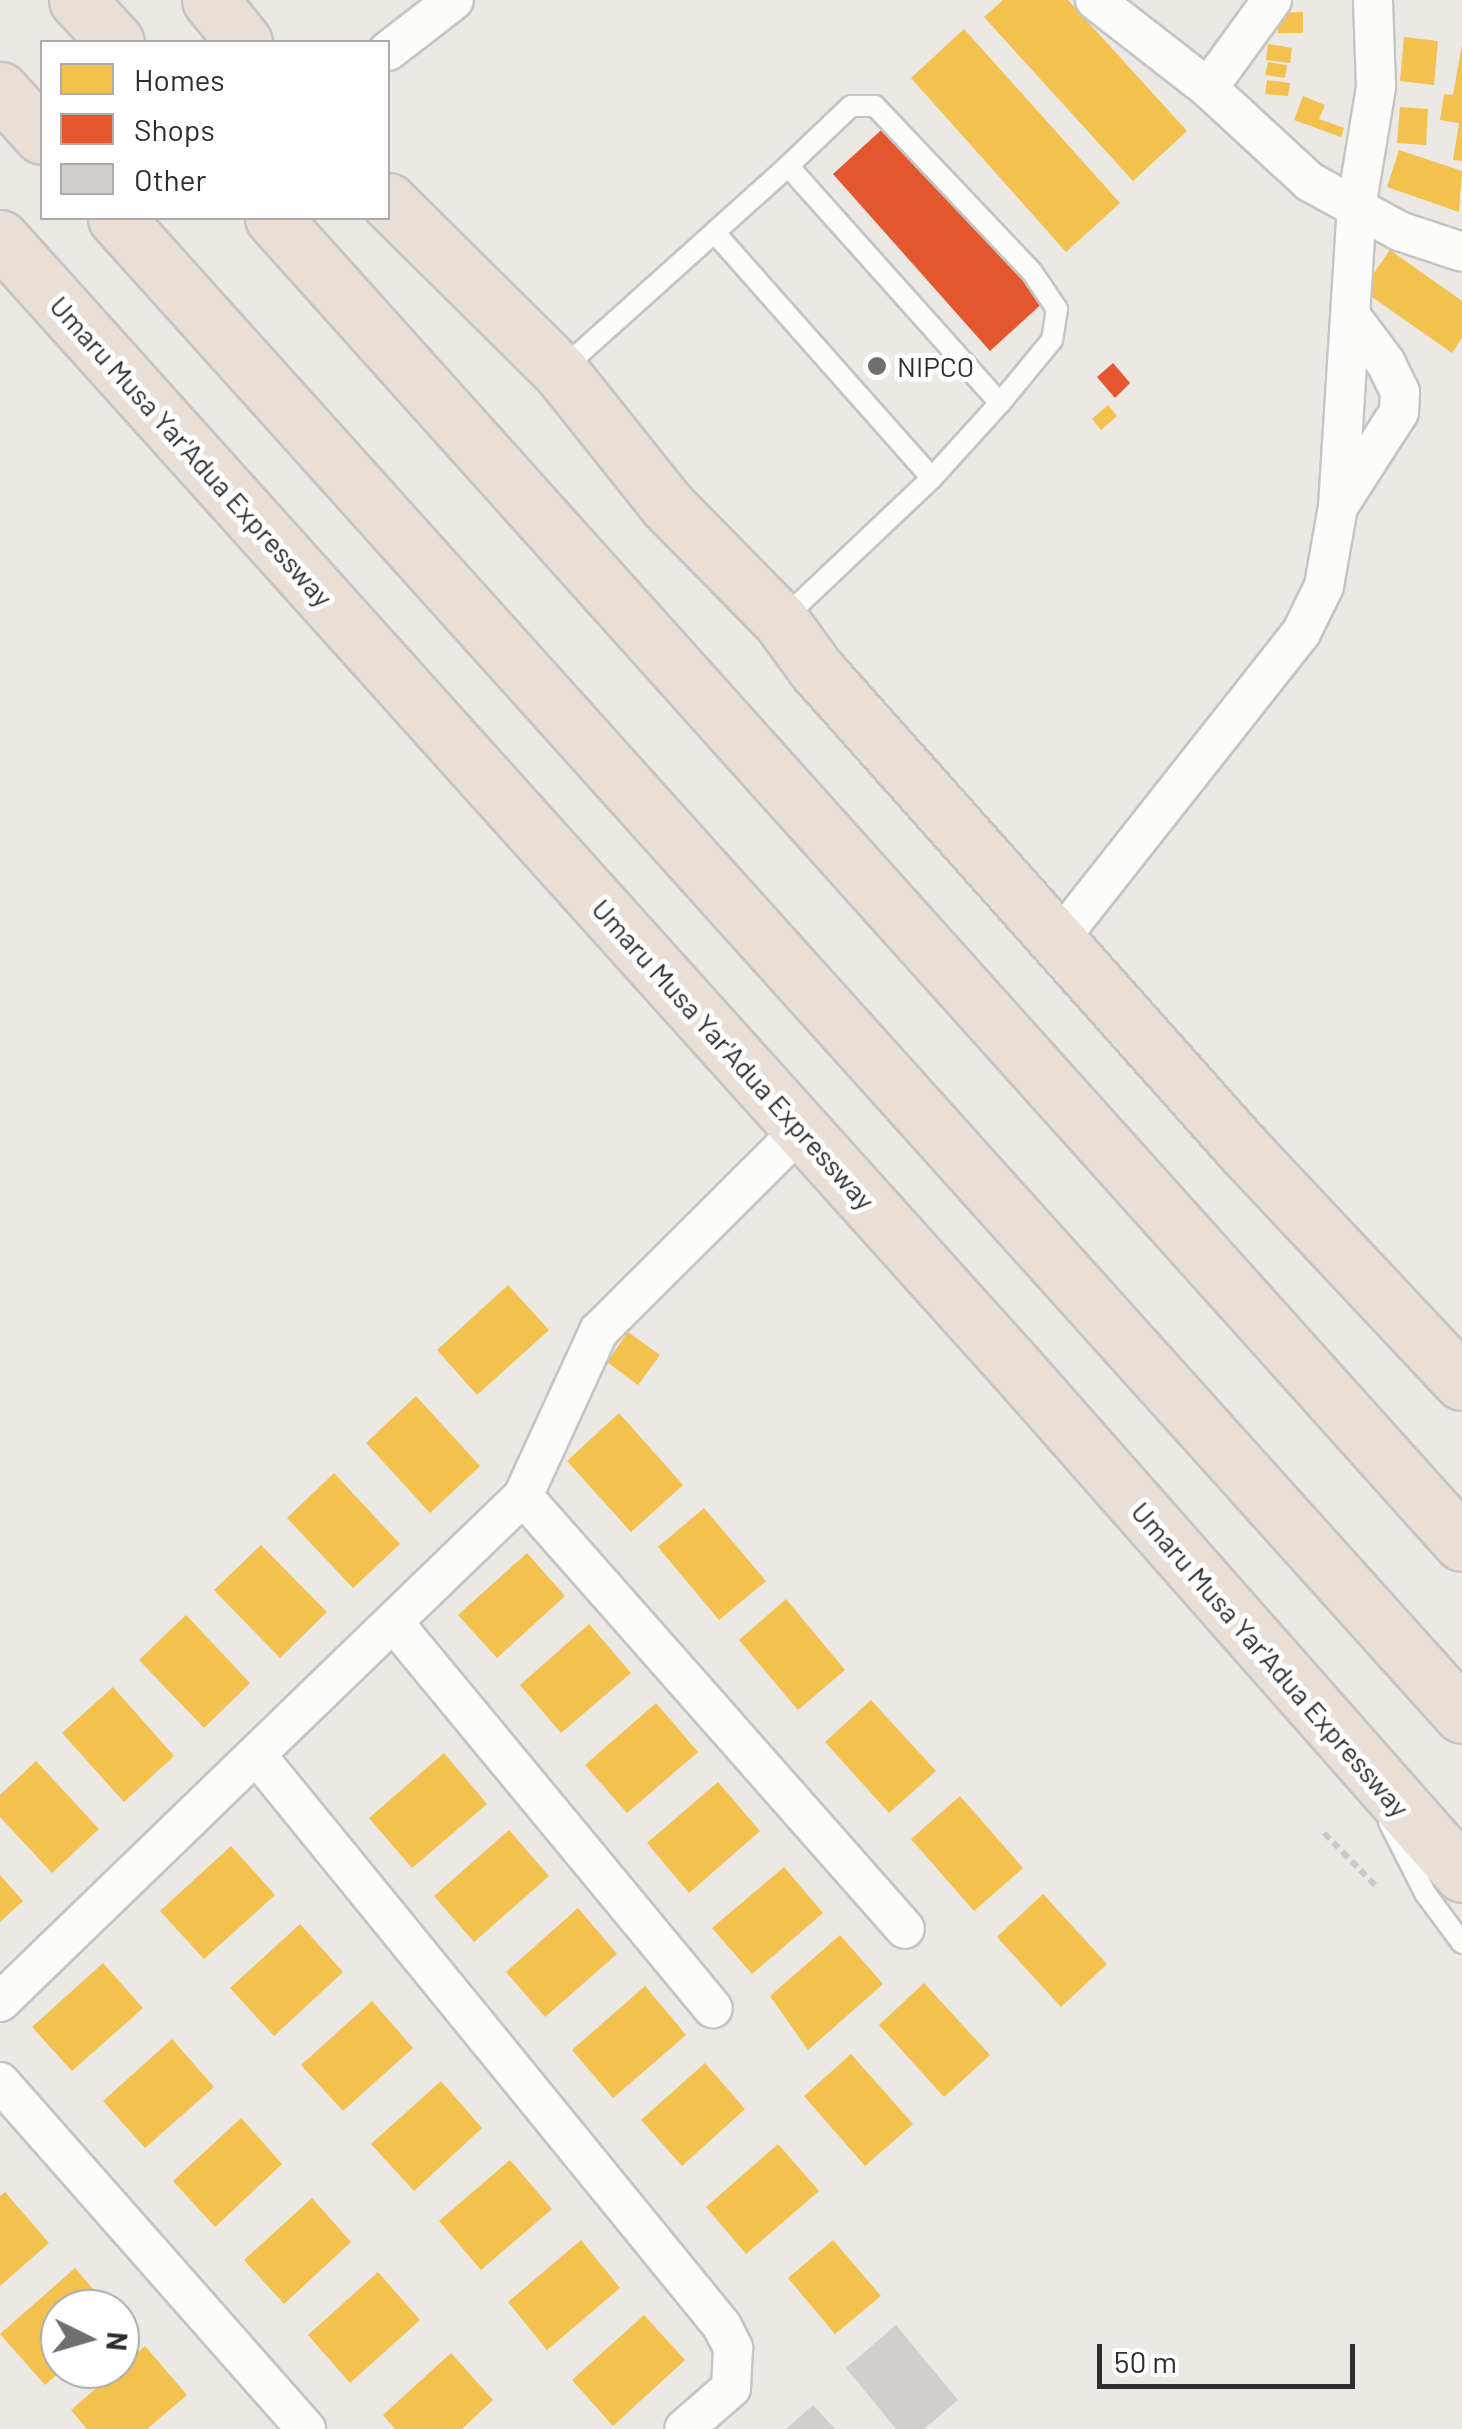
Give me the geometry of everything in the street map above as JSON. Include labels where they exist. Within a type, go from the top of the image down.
[{"type":"highway","points":[[77,0],[114,40]]},
{"type":"highway","points":[[210,0],[242,40]]},
{"type":"highway","points":[[0,90],[40,134]]},
{"type":"highway","points":[[390,202],[560,370],[668,505],[781,622],[814,668],[1060,938],[1244,1150],[1462,1382]]},
{"type":"highway","points":[[118,220],[1462,1715]]},
{"type":"highway","points":[[275,220],[1462,1543]]},
{"type":"highway","name":"Umaru Musa Yar'Adua Expressway","points":[[0,238],[1462,1874]]},
{"type":"street","points":[[390,50],[454,0]]},
{"type":"street","points":[[1095,0],[1208,88],[1299,173],[1357,202],[1399,230],[1462,252]]},
{"type":"street","points":[[1060,938],[1301,634],[1324,586],[1338,507],[1353,319],[1357,202],[1376,88],[1373,0]]},
{"type":"street","points":[[1208,88],[1267,3]]},
{"type":"street","points":[[1338,507],[1399,412],[1400,392],[1386,362],[1353,319]]},
{"type":"street","points":[[0,2002],[524,1496],[598,1331],[800,1130]]},
{"type":"street","points":[[524,1496],[905,1928]]},
{"type":"street","points":[[394,1623],[713,2008]]},
{"type":"street","points":[[258,1757],[722,2326],[733,2348],[731,2388],[684,2429]]},
{"type":"street","points":[[0,2082],[306,2429]]},
{"type":"lane","points":[[560,370],[715,233],[850,106],[875,106],[1032,272],[1056,309],[1052,340],[932,478],[781,622]]},
{"type":"lane","points":[[788,166],[1000,403]]},
{"type":"lane","points":[[715,233],[932,478]]},
{"type":"lane","points":[[1384,1791],[1389,1824],[1406,1860],[1462,1944]]},
{"type":"path","points":[[1324,1832],[1376,1886]]},
{"type":"building: Homes","points":[[1003,0],[1068,0],[1187,131],[1133,181],[984,17]]},
{"type":"building: Homes","points":[[1303,12],[1303,33],[1278,33],[1278,13]]},
{"type":"building: Homes","points":[[964,29],[1120,203],[1066,252],[911,78]]},
{"type":"building: Homes","points":[[1404,37],[1438,41],[1434,85],[1400,81]]},
{"type":"building: Homes","points":[[1268,44],[1292,48],[1290,63],[1266,60]]},
{"type":"building: Homes","points":[[1462,44],[1462,161],[1453,160],[1459,123],[1440,120],[1444,94],[1453,95]]},
{"type":"building: Homes","points":[[1268,62],[1287,65],[1285,78],[1265,75]]},
{"type":"building: Homes","points":[[1267,80],[1290,83],[1288,96],[1265,94]]},
{"type":"building: Homes","points":[[1303,96],[1325,105],[1319,119],[1344,128],[1341,137],[1294,120]]},
{"type":"building: Homes","points":[[1400,107],[1428,109],[1426,145],[1397,143]]},
{"type":"building: Homes","points":[[1399,150],[1462,171],[1459,212],[1387,187]]},
{"type":"building: Homes","points":[[1390,250],[1462,301],[1462,338],[1452,353],[1362,290]]},
{"type":"building: Homes","points":[[1108,405],[1117,416],[1101,430],[1092,419]]},
{"type":"building: Homes","points":[[508,1285],[549,1330],[477,1395],[437,1350]]},
{"type":"building: Homes","points":[[628,1332],[660,1355],[638,1385],[607,1362]]},
{"type":"building: Homes","points":[[416,1396],[480,1466],[430,1513],[366,1443]]},
{"type":"building: Homes","points":[[619,1413],[683,1485],[631,1532],[567,1461]]},
{"type":"building: Homes","points":[[334,1473],[400,1544],[353,1588],[287,1518]]},
{"type":"building: Homes","points":[[704,1508],[766,1581],[719,1620],[658,1547]]},
{"type":"building: Homes","points":[[261,1545],[327,1612],[280,1658],[214,1590]]},
{"type":"building: Homes","points":[[527,1553],[565,1596],[497,1658],[458,1615]]},
{"type":"building: Homes","points":[[786,1599],[845,1670],[798,1710],[739,1640]]},
{"type":"building: Homes","points":[[186,1615],[250,1683],[204,1728],[139,1660]]},
{"type":"building: Homes","points":[[589,1624],[631,1673],[561,1733],[520,1685]]},
{"type":"building: Homes","points":[[113,1687],[174,1756],[124,1802],[62,1733]]},
{"type":"building: Homes","points":[[871,1700],[936,1771],[889,1813],[825,1742]]},
{"type":"building: Homes","points":[[656,1703],[698,1752],[627,1813],[585,1765]]},
{"type":"building: Homes","points":[[444,1753],[487,1804],[412,1868],[369,1818]]},
{"type":"building: Homes","points":[[36,1761],[99,1829],[52,1873],[0,1817],[0,1795]]},
{"type":"building: Homes","points":[[718,1782],[760,1831],[689,1893],[647,1843]]},
{"type":"building: Homes","points":[[960,1796],[1023,1868],[974,1911],[911,1839]]},
{"type":"building: Homes","points":[[509,1830],[549,1876],[474,1942],[434,1896]]},
{"type":"building: Homes","points":[[231,1846],[275,1895],[204,1959],[160,1911]]},
{"type":"building: Homes","points":[[784,1867],[823,1913],[752,1974],[712,1928]]},
{"type":"building: Homes","points":[[0,1875],[23,1901],[0,1922]]},
{"type":"building: Homes","points":[[1043,1894],[1107,1964],[1061,2007],[997,1937]]},
{"type":"building: Homes","points":[[578,1908],[617,1954],[545,2017],[506,1972]]},
{"type":"building: Homes","points":[[300,1924],[343,1972],[274,2036],[230,1988]]},
{"type":"building: Homes","points":[[840,1935],[883,1984],[808,2050],[770,1996]]},
{"type":"building: Homes","points":[[103,1963],[143,2008],[72,2071],[32,2027]]},
{"type":"building: Homes","points":[[924,1983],[990,2055],[944,2097],[879,2025]]},
{"type":"building: Homes","points":[[645,1986],[686,2035],[613,2098],[572,2050]]},
{"type":"building: Homes","points":[[372,2001],[413,2048],[343,2111],[301,2065]]},
{"type":"building: Homes","points":[[172,2039],[214,2087],[145,2148],[103,2101]]},
{"type":"building: Homes","points":[[851,2054],[913,2124],[865,2166],[804,2096]]},
{"type":"building: Homes","points":[[705,2063],[745,2109],[682,2166],[641,2120]]},
{"type":"building: Homes","points":[[441,2081],[482,2128],[414,2191],[371,2144]]},
{"type":"building: Homes","points":[[241,2118],[282,2164],[215,2227],[173,2181]]},
{"type":"building: Homes","points":[[778,2144],[819,2191],[746,2254],[706,2207]]},
{"type":"building: Homes","points":[[510,2160],[552,2209],[481,2270],[439,2221]]},
{"type":"building: Homes","points":[[5,2192],[49,2243],[0,2286],[0,2196]]},
{"type":"building: Homes","points":[[312,2198],[351,2242],[284,2304],[244,2260]]},
{"type":"building: Homes","points":[[581,2240],[620,2288],[547,2350],[508,2302]]},
{"type":"building: Homes","points":[[833,2240],[881,2296],[835,2334],[788,2278]]},
{"type":"building: Homes","points":[[75,2268],[93,2289],[51,2289]]},
{"type":"building: Homes","points":[[378,2272],[420,2320],[350,2383],[308,2335]]},
{"type":"building: Homes","points":[[40,2299],[40,2379],[0,2334]]},
{"type":"building: Homes","points":[[644,2315],[685,2360],[613,2426],[572,2380]]},
{"type":"building: Homes","points":[[145,2346],[187,2395],[147,2429],[87,2429],[71,2410],[95,2389],[140,2389],[140,2350]]},
{"type":"building: Homes","points":[[451,2353],[493,2400],[462,2429],[395,2429],[383,2415]]},
{"type":"building: Shops","points":[[889,123],[1046,300],[990,351],[833,174]]},
{"type":"building: Shops","points":[[1113,363],[1130,383],[1115,398],[1097,377]]},
{"type":"building: Other","points":[[896,2325],[958,2400],[924,2429],[896,2429],[846,2368]]},
{"type":"building: Other","points":[[813,2405],[835,2429],[786,2429]]},
{"type":"place","name":"NIPCO","points":[[877,366]]}]
